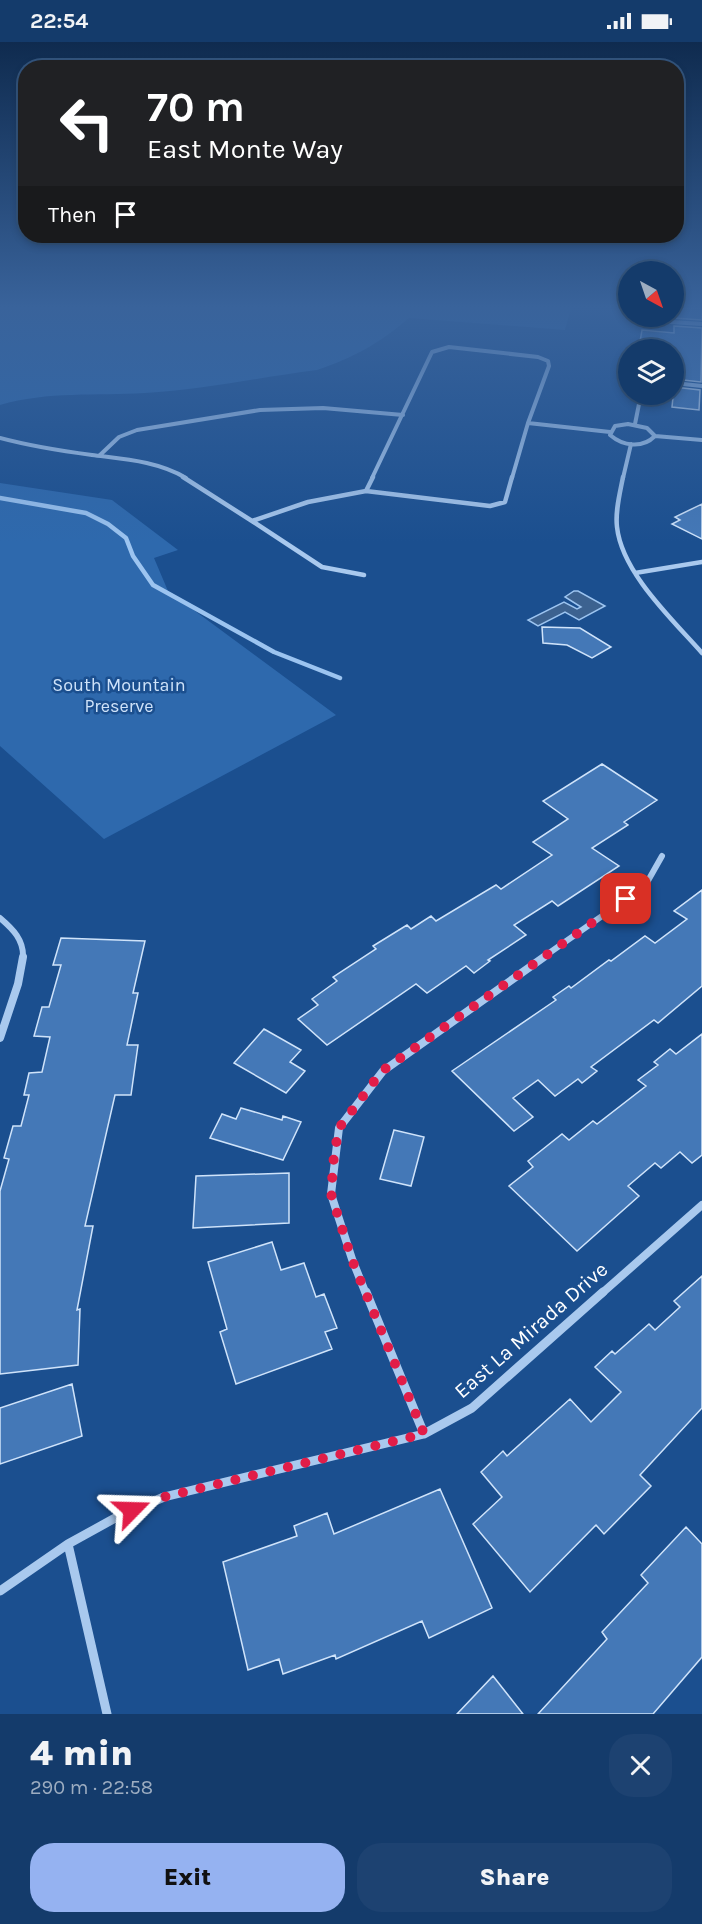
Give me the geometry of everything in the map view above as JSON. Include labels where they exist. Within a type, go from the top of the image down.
[{"type":"street","points":[[366,491],[416,386]]},
{"type":"street","points":[[252,521],[290,506],[331,494],[366,491],[490,506],[499,505],[505,502],[528,423],[542,386]]},
{"type":"street","points":[[635,424],[639,405]]},
{"type":"street","points":[[99,456],[119,437],[137,430],[260,410],[323,408],[403,415]]},
{"type":"street","points":[[528,423],[610,432],[618,441],[631,444],[645,444],[655,436],[702,440]]},
{"type":"street","points":[[610,432],[615,426],[635,424],[652,430],[655,436]]},
{"type":"street","points":[[0,438],[35,447],[142,462],[173,470],[322,567],[364,575]]},
{"type":"street","points":[[631,444],[619,499],[617,529],[635,573],[702,653]]},
{"type":"street","points":[[635,573],[702,562]]},
{"type":"street","points":[[424,1434],[352,1260],[331,1194],[339,1128],[382,1071],[645,886],[662,856]]},
{"type":"street","points":[[0,918],[12,927],[23,950],[13,1000],[0,1038]]},
{"type":"street","name":"East La Mirada Drive","points":[[0,1591],[68,1544],[117,1517],[164,1497],[424,1434],[472,1408],[702,1205]]},
{"type":"street","points":[[68,1544],[107,1714]]},
{"type":"green space","points":[[0,386],[208,386],[145,393],[54,396],[0,405]]},
{"type":"green space","name":"South Mountain Preserve","points":[[0,483],[112,500],[178,550],[154,558],[168,591],[336,715],[104,839],[0,746]]},
{"type":"shaded area","points":[[574,591],[605,606],[579,620],[565,612],[538,626],[528,620],[564,602],[577,609],[581,607],[565,597]]},
{"type":"building","points":[[684,388],[700,390],[699,410],[672,407],[672,405],[684,405]]},
{"type":"building","points":[[702,504],[702,539],[672,524],[680,520],[675,517]]},
{"type":"building","points":[[542,627],[580,628],[611,647],[592,658],[567,645],[543,643]]},
{"type":"building","points":[[602,764],[657,800],[624,822],[628,825],[592,848],[619,866],[558,906],[552,901],[514,925],[526,935],[488,960],[490,961],[474,973],[466,966],[427,993],[416,984],[327,1045],[298,1019],[318,1005],[312,999],[337,981],[333,977],[376,949],[373,946],[407,925],[411,929],[431,916],[436,921],[496,885],[501,889],[552,855],[533,842],[568,819],[543,801]]},
{"type":"building","points":[[702,890],[702,986],[658,1023],[654,1020],[591,1067],[597,1071],[582,1083],[578,1079],[555,1096],[538,1080],[513,1098],[533,1117],[514,1131],[452,1071],[556,1000],[553,997],[569,986],[571,988],[645,936],[655,943],[687,919],[674,911]]},
{"type":"building","points":[[61,938],[145,941],[133,993],[138,993],[127,1045],[138,1045],[131,1095],[115,1095],[85,1226],[93,1226],[77,1310],[80,1309],[78,1365],[0,1374],[0,1191],[9,1159],[4,1158],[13,1126],[21,1126],[29,1095],[24,1095],[29,1073],[42,1072],[50,1037],[34,1036],[42,1007],[49,1007],[61,965],[53,965]]},
{"type":"building","points":[[264,1029],[301,1050],[290,1062],[305,1071],[286,1093],[234,1063]]},
{"type":"building","points":[[702,1034],[702,1155],[692,1163],[680,1152],[661,1168],[655,1163],[628,1186],[639,1196],[577,1251],[509,1186],[533,1167],[528,1161],[562,1134],[569,1140],[593,1121],[597,1124],[646,1086],[638,1080],[658,1065],[654,1062],[670,1049],[676,1054]]},
{"type":"building","points":[[241,1108],[282,1120],[283,1116],[301,1122],[283,1160],[210,1138],[222,1114],[236,1119]]},
{"type":"building","points":[[394,1130],[424,1137],[411,1186],[380,1179]]},
{"type":"building","points":[[289,1173],[289,1223],[193,1228],[196,1176]]},
{"type":"building","points":[[272,1242],[281,1270],[304,1263],[316,1297],[324,1294],[337,1328],[325,1332],[332,1349],[236,1384],[220,1332],[227,1329],[208,1262]]},
{"type":"building","points":[[702,1276],[702,1408],[640,1475],[651,1486],[604,1534],[596,1525],[530,1592],[473,1524],[502,1497],[481,1472],[503,1451],[507,1456],[570,1399],[591,1422],[621,1392],[595,1367],[612,1351],[615,1354],[649,1324],[655,1330],[680,1307],[674,1301]]},
{"type":"building","points":[[72,1384],[82,1436],[0,1464],[0,1408]]},
{"type":"building","points":[[440,1489],[492,1608],[429,1638],[422,1621],[336,1659],[335,1655],[283,1674],[279,1659],[248,1670],[223,1562],[297,1536],[294,1526],[327,1513],[334,1534]]},
{"type":"building","points":[[686,1527],[702,1544],[702,1657],[653,1714],[538,1714],[607,1639],[602,1632],[648,1583],[641,1575]]},
{"type":"building","points":[[493,1676],[523,1714],[457,1714]]},
{"type":"waterway","points":[[0,498],[86,513],[108,524],[126,538],[133,556],[153,585],[274,652],[340,678]]},
{"type":"route","points":[[132,1510],[164,1497],[424,1434],[352,1260],[331,1194],[339,1128],[382,1071],[626,899]]}]
